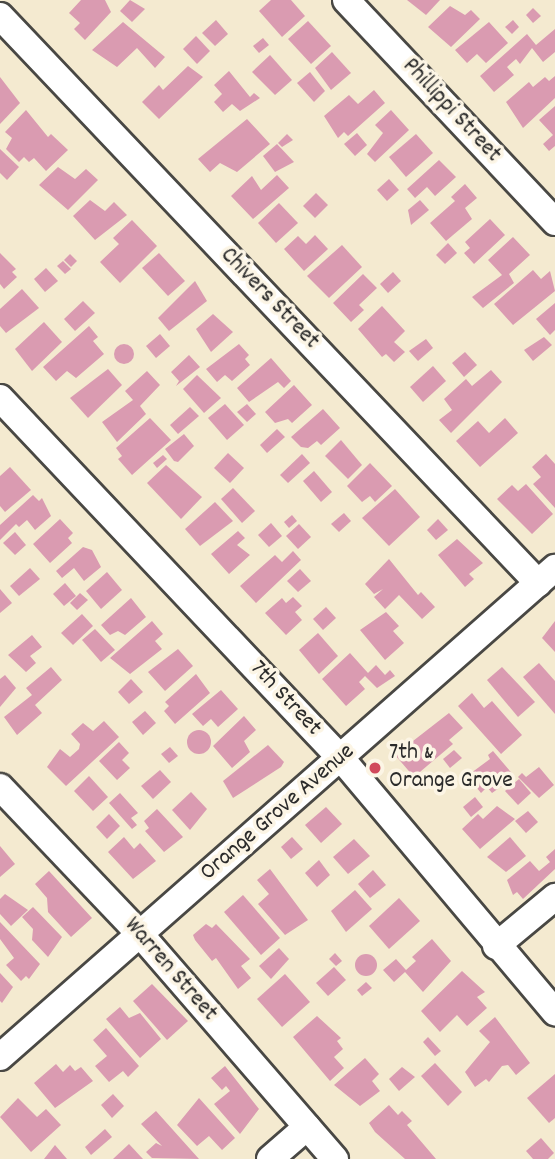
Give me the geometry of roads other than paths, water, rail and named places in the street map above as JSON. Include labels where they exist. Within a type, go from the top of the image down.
[{"type":"street","name":"Phillippi Street","points":[[346,0],[555,222]]},
{"type":"street","name":"Chivers Street","points":[[0,16],[547,575]]},
{"type":"street","name":"7th Street","points":[[0,398],[340,757],[496,946],[555,1012]]},
{"type":"street","name":"Orange Grove Avenue","points":[[0,1057],[547,575]]},
{"type":"street","name":"Warren Street","points":[[0,787],[140,934],[335,1159]]},
{"type":"street","points":[[496,946],[555,897]]},
{"type":"street","points":[[270,1159],[307,1127]]},
{"type":"place","name":"7th & Orange Grove","points":[[375,768]]}]
